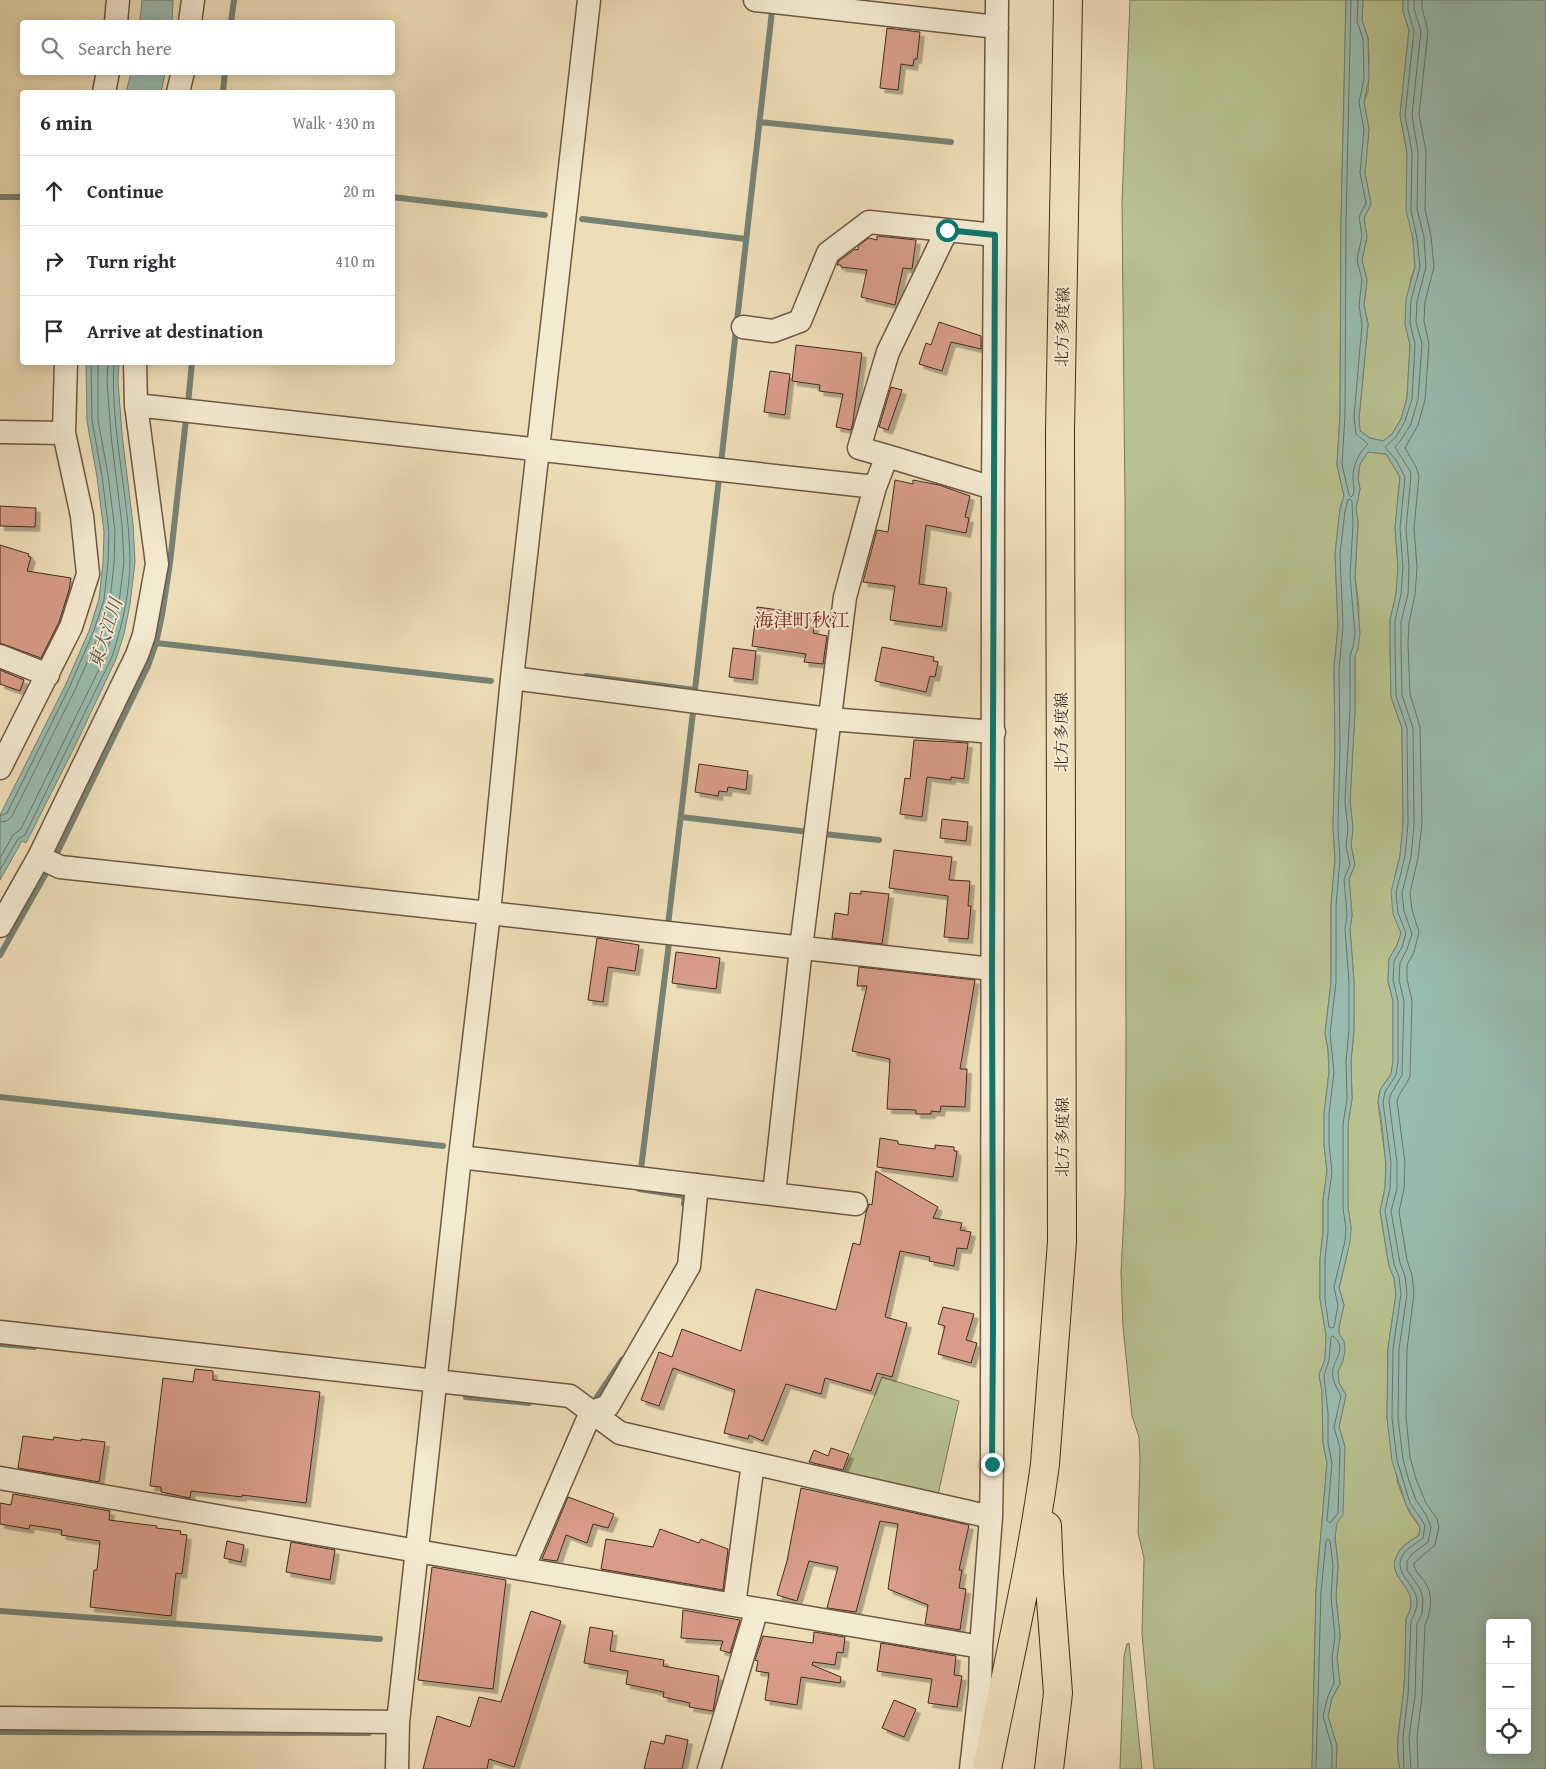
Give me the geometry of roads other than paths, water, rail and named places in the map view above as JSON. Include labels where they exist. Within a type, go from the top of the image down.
[{"type":"main road","name":"北方多度線","points":[[1045,1464],[1062,1242],[1060,431],[1068,0]]},
{"type":"main road","points":[[988,1769],[1021,1607],[1045,1464]]},
{"type":"main road","points":[[1045,1464],[1049,1574],[1058,1693],[1049,1769]]},
{"type":"street","points":[[116,20],[118,0]]},
{"type":"street","points":[[190,20],[193,0]]},
{"type":"street","points":[[397,1769],[398,1722],[460,1157],[489,913],[512,678],[589,0]]},
{"type":"street","points":[[755,0],[997,27]]},
{"type":"street","points":[[971,1769],[980,1689],[981,1647],[991,1517],[993,1329],[993,488],[998,0]]},
{"type":"street","points":[[104,90],[107,75]]},
{"type":"street","points":[[178,90],[182,75]]},
{"type":"street","points":[[743,327],[773,330],[800,321],[828,253],[869,222],[995,235]]},
{"type":"street","points":[[947,230],[888,352],[859,448],[993,488]]},
{"type":"street","points":[[0,768],[71,627],[88,574],[82,516],[64,433],[66,365]]},
{"type":"street","points":[[0,926],[39,856],[137,655],[144,636],[157,564],[136,405],[135,365]]},
{"type":"street","points":[[136,405],[875,487]]},
{"type":"street","points":[[0,432],[64,433]]},
{"type":"street","points":[[774,1194],[801,948],[845,597],[875,487],[886,456]]},
{"type":"street","points":[[0,656],[48,675]]},
{"type":"street","points":[[512,678],[830,719],[994,732]]},
{"type":"street","points":[[39,856],[60,867],[992,969]]},
{"type":"street","points":[[460,1157],[856,1204]]},
{"type":"street","points":[[523,1569],[591,1412],[608,1406],[689,1266],[697,1185]]},
{"type":"street","points":[[0,1332],[570,1396],[620,1433],[991,1517]]},
{"type":"street","points":[[734,1605],[753,1463]]},
{"type":"street","points":[[0,1478],[981,1647]]},
{"type":"street","points":[[709,1769],[757,1609]]},
{"type":"street","points":[[0,1718],[398,1722]]},
{"type":"water","points":[[142,0],[173,0],[172,20],[140,20]]},
{"type":"water","points":[[1346,0],[1363,0],[1362,20],[1368,38],[1369,79],[1364,102],[1369,129],[1365,173],[1371,204],[1364,218],[1367,237],[1362,260],[1367,280],[1364,305],[1368,324],[1359,418],[1360,431],[1370,438],[1383,441],[1392,434],[1401,419],[1407,398],[1410,345],[1405,324],[1406,299],[1415,267],[1413,239],[1406,210],[1407,153],[1400,115],[1409,30],[1403,11],[1403,0],[1546,0],[1546,1769],[1400,1769],[1398,1760],[1398,1742],[1405,1677],[1406,1619],[1411,1608],[1411,1598],[1395,1569],[1395,1560],[1400,1550],[1419,1535],[1420,1527],[1406,1505],[1392,1461],[1387,1418],[1388,1348],[1396,1294],[1394,1278],[1389,1266],[1380,1211],[1385,1188],[1386,1164],[1378,1102],[1380,1090],[1391,1074],[1393,1061],[1393,1001],[1388,981],[1389,959],[1401,933],[1393,914],[1391,892],[1400,856],[1403,824],[1402,728],[1391,697],[1390,645],[1390,620],[1396,594],[1398,567],[1395,528],[1400,477],[1386,454],[1368,452],[1360,464],[1358,478],[1360,489],[1356,508],[1358,523],[1355,577],[1360,633],[1358,649],[1355,655],[1355,711],[1350,801],[1353,829],[1351,845],[1355,865],[1349,879],[1354,982],[1354,1030],[1351,1061],[1352,1099],[1348,1124],[1348,1207],[1351,1228],[1350,1242],[1339,1288],[1344,1305],[1339,1334],[1344,1341],[1345,1350],[1343,1361],[1338,1371],[1339,1383],[1346,1395],[1339,1427],[1345,1447],[1343,1515],[1337,1523],[1335,1537],[1338,1565],[1336,1597],[1340,1636],[1337,1658],[1340,1684],[1332,1698],[1328,1716],[1337,1746],[1336,1769],[1312,1769],[1316,1591],[1327,1463],[1323,1443],[1322,1391],[1319,1375],[1325,1359],[1326,1335],[1320,1299],[1320,1259],[1323,1232],[1323,1201],[1327,1171],[1324,1145],[1324,1114],[1329,1072],[1325,1034],[1331,982],[1331,906],[1335,859],[1333,827],[1335,748],[1334,668],[1338,626],[1335,554],[1340,509],[1344,496],[1337,465],[1340,415],[1341,222]]},
{"type":"water","points":[[130,75],[165,75],[161,90],[127,90]]},
{"type":"water","name":"東大江川","points":[[86,365],[119,365],[118,381],[122,434],[133,524],[135,562],[130,604],[124,634],[116,659],[76,744],[26,843],[22,841],[0,880],[0,815],[65,686],[89,631],[99,599],[104,532],[87,421]]},
{"type":"waterway","points":[[231,20],[234,0]]},
{"type":"waterway","points":[[721,463],[772,11]]},
{"type":"waterway","points":[[223,90],[225,75]]},
{"type":"waterway","points":[[759,122],[951,142]]},
{"type":"waterway","points":[[0,197],[20,197]]},
{"type":"waterway","points":[[395,197],[545,215]]},
{"type":"waterway","points":[[582,219],[746,239]]},
{"type":"waterway","points":[[188,404],[192,365]]},
{"type":"waterway","points":[[56,855],[148,666],[156,643],[170,563],[186,419]]},
{"type":"waterway","points":[[586,676],[695,690],[719,478]]},
{"type":"waterway","points":[[156,643],[491,681]]},
{"type":"waterway","points":[[668,925],[693,712]]},
{"type":"waterway","points":[[681,817],[809,832],[808,834]]},
{"type":"waterway","points":[[824,834],[879,840]]},
{"type":"waterway","points":[[0,955],[45,875]]},
{"type":"waterway","points":[[635,1168],[641,1169],[669,943]]},
{"type":"waterway","points":[[0,1097],[443,1146]]},
{"type":"waterway","points":[[639,1189],[685,1196],[684,1204]]},
{"type":"waterway","points":[[0,1344],[34,1347]]},
{"type":"waterway","points":[[597,1397],[622,1360]]},
{"type":"waterway","points":[[466,1397],[529,1403]]},
{"type":"waterway","points":[[0,1611],[380,1639]]},
{"type":"waterway","points":[[0,1732],[369,1733]]},
{"type":"district","name":"海津町秋江","points":[[802,620]]}]
